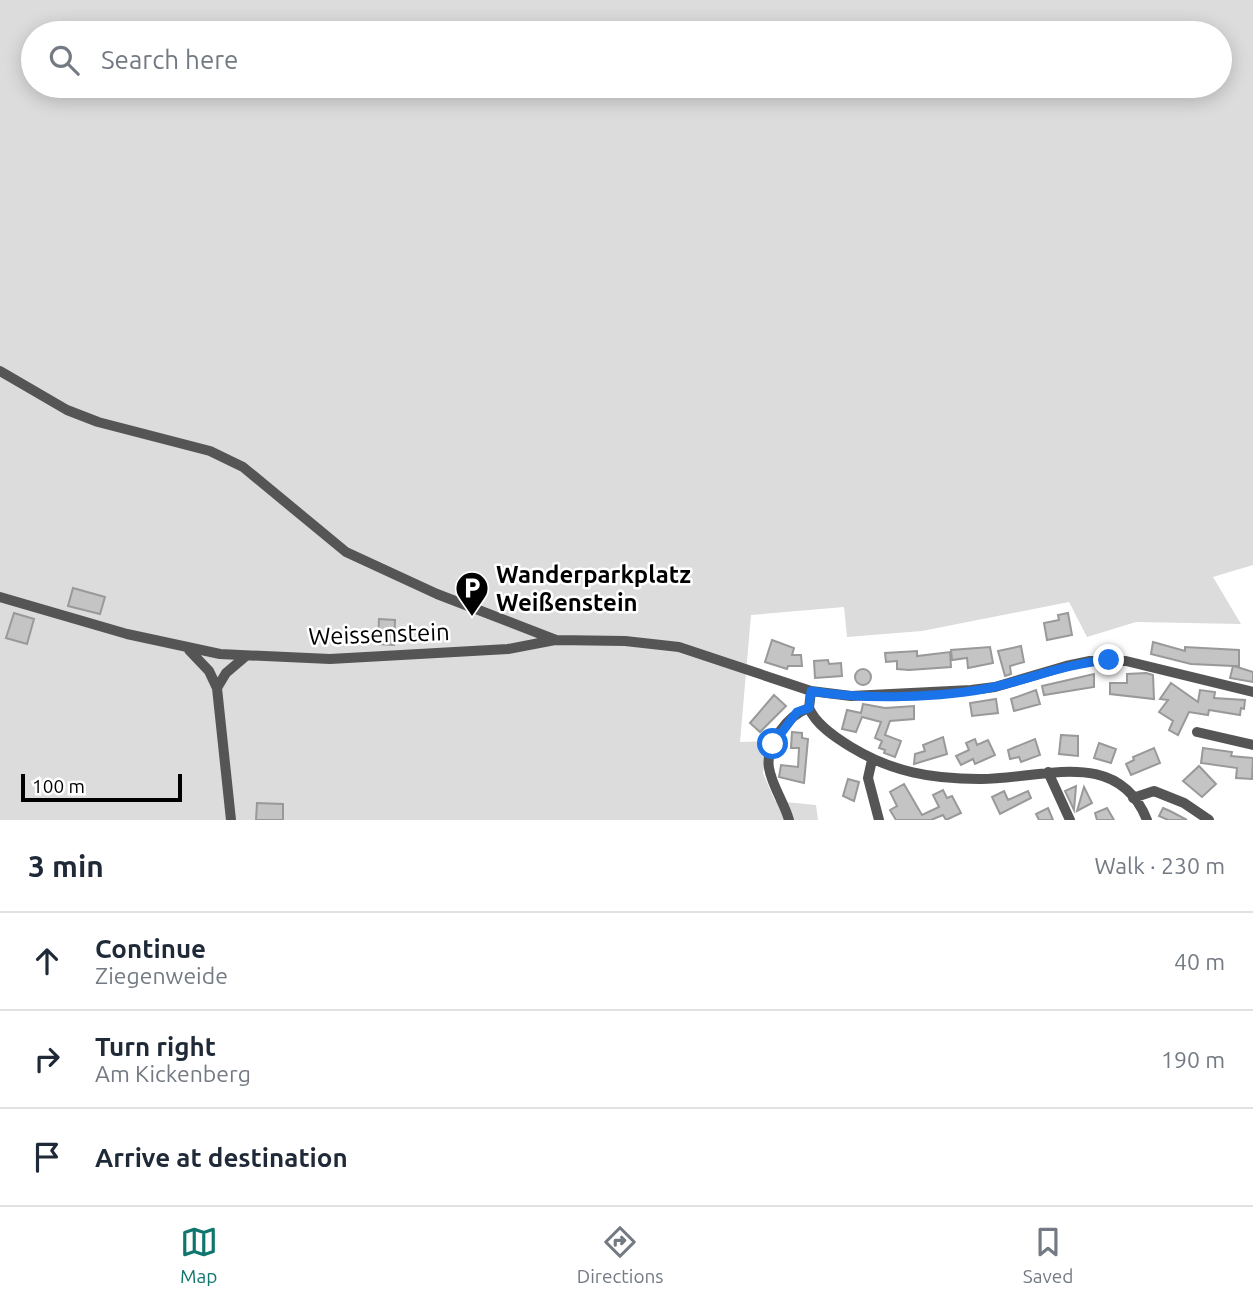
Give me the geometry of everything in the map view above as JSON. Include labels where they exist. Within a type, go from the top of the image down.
[{"type":"street","points":[[0,370],[67,410],[210,451],[243,467],[346,552],[413,584],[555,640],[625,641],[679,647],[811,691],[851,696],[971,690],[1066,666],[1109,660],[1138,663],[1253,692]]},
{"type":"street","name":"Weissenstein","points":[[0,597],[189,649],[246,656],[330,659],[508,649],[555,640]]},
{"type":"street","points":[[189,649],[209,671],[217,688],[231,820]]},
{"type":"street","points":[[217,688],[226,673],[246,656]]},
{"type":"street","points":[[811,691],[809,708],[818,723],[872,760],[908,774],[984,779],[1048,772],[1093,773],[1117,784],[1133,798],[1147,820]]},
{"type":"street","points":[[789,820],[769,768],[769,755],[780,733],[797,712],[809,708]]},
{"type":"street","points":[[1197,732],[1253,745]]},
{"type":"street","points":[[872,760],[867,778],[878,820]]},
{"type":"street","points":[[1048,772],[1070,820]]},
{"type":"street","points":[[1133,798],[1154,791],[1184,803],[1209,820]]},
{"type":"shaded area","points":[[0,0],[1253,0],[1253,565],[1213,577],[1241,624],[1136,622],[1087,637],[1069,602],[922,631],[847,637],[844,607],[751,615],[740,742],[768,741],[763,773],[775,801],[816,805],[818,820],[0,820]]},
{"type":"building","points":[[73,588],[105,597],[100,614],[68,606]]},
{"type":"building","points":[[14,613],[34,619],[27,644],[6,638]]},
{"type":"building","points":[[1068,613],[1072,635],[1047,640],[1044,623],[1059,620],[1058,615]]},
{"type":"building","points":[[379,619],[395,620],[394,645],[378,644]]},
{"type":"building","points":[[772,640],[794,648],[792,655],[801,655],[802,666],[788,666],[787,669],[765,662]]},
{"type":"building","points":[[1153,642],[1185,651],[1185,647],[1239,650],[1239,666],[1234,666],[1253,672],[1253,682],[1230,678],[1233,666],[1191,664],[1151,654]]},
{"type":"building","points":[[1021,646],[1024,662],[1010,666],[1011,674],[1005,676],[998,651]]},
{"type":"building","points":[[990,647],[993,663],[968,668],[967,658],[952,660],[951,650]]},
{"type":"building","points":[[917,651],[917,656],[950,652],[951,667],[909,670],[897,669],[897,661],[886,662],[885,653]]},
{"type":"building","points":[[828,660],[829,664],[841,663],[842,676],[815,678],[814,661]]},
{"type":"building","points":[[860,669],[866,669],[871,677],[869,683],[860,685],[855,680],[855,674]]},
{"type":"building","points":[[1094,674],[1094,687],[1044,695],[1042,686]]},
{"type":"building","points":[[1127,674],[1153,675],[1154,699],[1110,694],[1110,683],[1127,683]]},
{"type":"building","points":[[1171,683],[1198,702],[1200,690],[1215,692],[1214,698],[1245,700],[1244,709],[1241,708],[1240,715],[1209,710],[1208,715],[1189,712],[1178,735],[1169,730],[1173,721],[1159,712],[1168,700],[1160,699]]},
{"type":"building","points":[[1036,690],[1040,704],[1014,711],[1011,699]]},
{"type":"building","points":[[774,695],[786,706],[760,732],[750,723]]},
{"type":"building","points":[[996,699],[998,713],[972,716],[970,703]]},
{"type":"building","points":[[863,704],[885,708],[914,706],[914,719],[890,721],[885,735],[901,741],[895,757],[884,753],[885,750],[879,748],[882,741],[875,738],[881,722],[862,717],[856,732],[842,729],[847,710],[861,713]]},
{"type":"building","points":[[792,732],[802,733],[802,738],[808,739],[804,783],[779,777],[781,765],[798,767],[799,748],[791,748]]},
{"type":"building","points":[[1061,735],[1078,736],[1078,756],[1059,754]]},
{"type":"building","points":[[943,737],[947,754],[914,764],[915,754],[925,751],[923,745]]},
{"type":"building","points":[[975,739],[977,745],[988,740],[995,755],[975,764],[973,759],[961,765],[956,756],[969,750],[966,743]]},
{"type":"building","points":[[1035,739],[1040,755],[1021,762],[1019,757],[1010,759],[1008,750]]},
{"type":"building","points":[[1099,743],[1116,749],[1111,763],[1094,758]]},
{"type":"building","points":[[1154,748],[1160,763],[1131,775],[1126,764],[1134,760],[1133,757]]},
{"type":"building","points":[[1203,748],[1232,752],[1231,756],[1253,758],[1252,779],[1236,778],[1237,768],[1201,763]]},
{"type":"building","points":[[1199,766],[1216,784],[1202,797],[1183,781]]},
{"type":"building","points":[[848,779],[859,782],[854,801],[843,796]]},
{"type":"building","points":[[904,784],[922,815],[939,807],[933,795],[943,790],[947,798],[952,796],[961,813],[946,820],[943,815],[931,820],[896,820],[890,810],[897,806],[890,792]]},
{"type":"building","points":[[1076,786],[1074,810],[1065,791]]},
{"type":"building","points":[[1084,787],[1092,803],[1077,811]]},
{"type":"building","points":[[1004,791],[1008,800],[1028,791],[1031,798],[1000,814],[992,797]]},
{"type":"building","points":[[257,803],[283,804],[283,820],[256,820]]},
{"type":"building","points":[[1048,808],[1053,820],[1039,820],[1036,814]]},
{"type":"building","points":[[1107,808],[1114,820],[1097,820],[1095,813]]},
{"type":"building","points":[[1163,808],[1187,820],[1168,820],[1159,816]]},
{"type":"place","name":"Wanderparkplatz Weißenstein","points":[[472,618]]},
{"type":"route","points":[[773,744],[797,712],[809,708],[811,691],[851,696],[889,696],[971,690],[995,687],[1066,666],[1109,660]]}]
